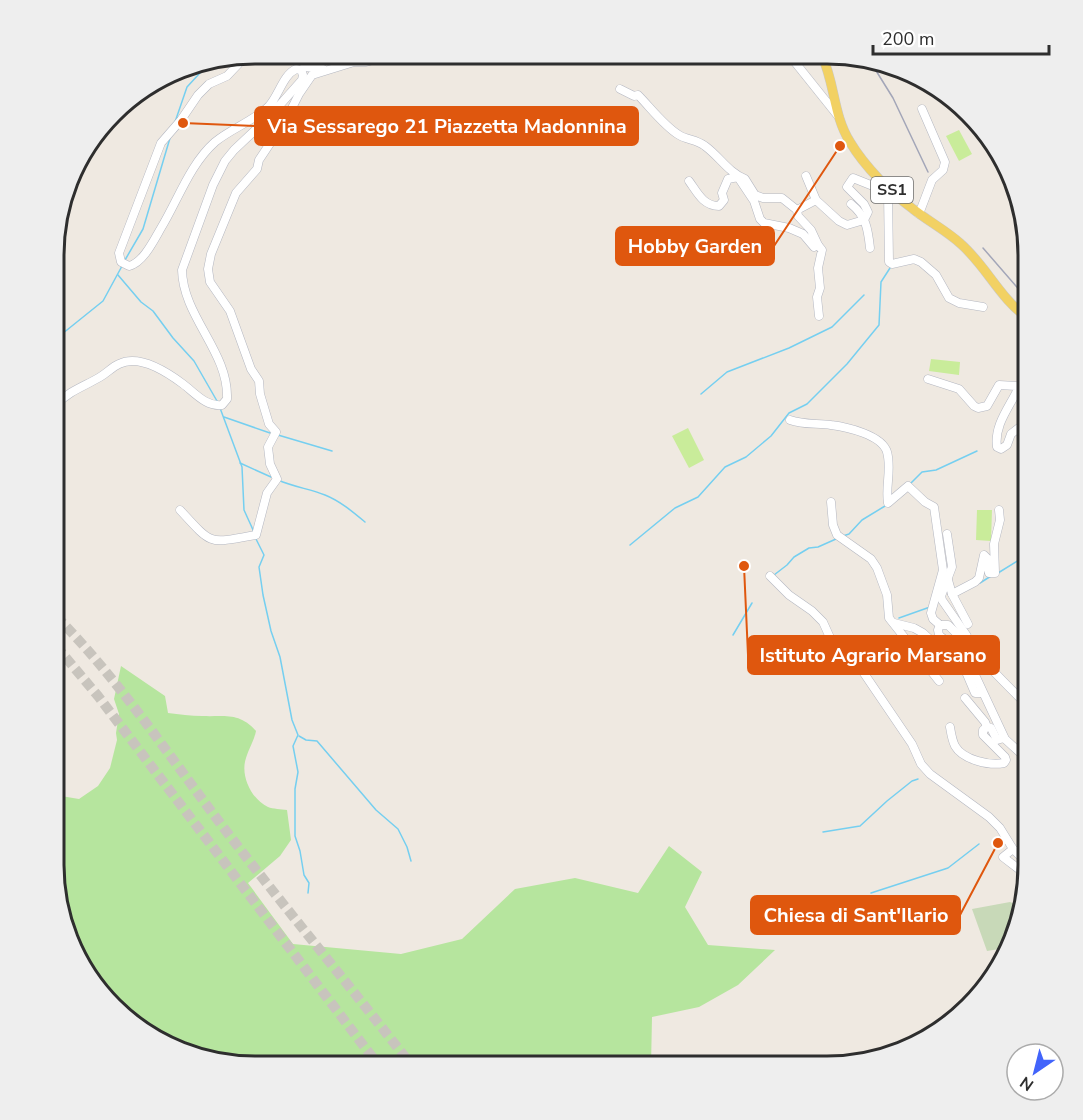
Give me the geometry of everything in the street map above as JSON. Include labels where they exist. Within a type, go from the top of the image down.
[{"type":"main road","name":"SS1","points":[[825,64],[838,116],[850,143],[861,158],[890,191],[961,243],[1004,297],[1018,309]]},
{"type":"street","points":[[180,510],[214,542],[256,535],[264,500],[277,479],[270,464],[268,447],[276,432],[269,424],[260,394],[259,381],[251,369],[230,310],[210,282],[208,269],[220,229],[236,193],[257,169],[259,159],[284,123],[299,94],[312,75],[347,64]]},
{"type":"street","points":[[798,64],[838,116]]},
{"type":"street","points":[[237,65],[227,76],[209,84],[198,95],[162,143],[119,253],[123,264],[133,266],[144,253],[201,158],[213,144],[230,130],[261,113],[271,103],[289,72],[305,67],[328,69]]},
{"type":"street","points":[[64,397],[120,363],[132,361],[146,364],[171,375],[204,401],[220,405],[227,399],[228,389],[222,371],[187,300],[182,284],[184,260],[225,161],[302,80],[301,70]]},
{"type":"street","points":[[620,89],[628,94],[638,95],[679,135],[693,138],[738,177],[754,201],[760,219],[764,223],[789,228],[807,237],[814,247],[818,245]]},
{"type":"street","points":[[919,214],[932,180],[943,170],[945,162],[922,109]]},
{"type":"street","points":[[806,176],[816,200],[839,221],[847,225],[864,220],[868,212],[864,204],[849,191],[847,187],[849,182],[856,177],[890,191],[889,262],[892,264],[914,260],[921,262],[936,275],[949,298],[959,303],[983,308]]},
{"type":"street","points":[[689,181],[702,200],[712,206],[719,206],[724,200],[722,193],[728,179],[738,177],[745,179],[752,192],[758,197],[782,198],[797,210],[798,216],[811,230],[822,250],[818,267],[819,316]]},
{"type":"street","points":[[797,210],[807,207],[816,200]]},
{"type":"street","points":[[851,204],[859,210],[868,226],[870,248]]},
{"type":"street","points":[[928,379],[959,389],[978,408],[987,406],[999,385],[1016,386],[1017,391],[999,427],[996,438],[997,447],[1007,445],[1011,434],[1018,429]]},
{"type":"street","points":[[790,420],[834,425],[866,434],[883,445],[887,454],[888,503],[908,486],[934,507],[943,570],[931,613],[933,619],[940,625],[948,625],[1018,695]]},
{"type":"street","points":[[831,502],[833,525],[837,535],[864,552],[877,568],[887,596],[889,618],[939,681]]},
{"type":"street","points":[[952,594],[973,585],[979,578],[984,555],[987,558],[989,573],[995,573],[994,544],[1000,520],[999,510]]},
{"type":"street","points":[[947,534],[952,567],[941,596],[967,636],[965,642]]},
{"type":"street","points":[[770,576],[789,595],[812,611],[823,622],[837,649],[857,663],[912,744],[921,764],[930,774],[989,817],[1000,828],[1018,854]]},
{"type":"street","points":[[948,580],[952,594],[968,624]]},
{"type":"street","points":[[894,623],[923,633],[966,672],[975,693],[982,693]]},
{"type":"street","points":[[940,625],[939,635],[951,645],[972,670],[1004,738],[1018,750]]},
{"type":"street","points":[[965,698],[987,727],[991,728],[997,740],[1004,738]]},
{"type":"street","points":[[950,727],[956,748],[962,753],[982,762],[1005,763],[1005,757],[983,735],[983,730],[987,727]]},
{"type":"street","points":[[1013,849],[1003,857],[1018,868]]},
{"type":"green space","points":[[959,130],[972,154],[959,161],[946,136]]},
{"type":"green space","points":[[931,359],[960,362],[959,375],[929,371]]},
{"type":"green space","points":[[688,428],[704,460],[689,468],[672,436]]},
{"type":"green space","points":[[977,510],[992,510],[991,541],[976,540]]},
{"type":"green space","points":[[121,666],[165,696],[168,713],[238,718],[256,731],[245,765],[248,786],[262,803],[270,808],[287,810],[291,840],[280,856],[248,883],[293,944],[401,954],[462,939],[515,889],[575,878],[638,893],[669,846],[702,872],[685,907],[708,945],[775,950],[738,985],[699,1007],[652,1017],[651,1055],[243,1055],[218,1052],[182,1041],[139,1016],[112,991],[84,949],[68,902],[65,877],[65,797],[79,799],[98,786],[110,768],[117,740],[119,714],[114,699]]},
{"type":"green space","points":[[1010,902],[1015,904],[998,949],[987,951],[972,909]]},
{"type":"waterway","points":[[175,122],[187,87],[200,73]]},
{"type":"waterway","points":[[125,260],[143,229],[170,138]]},
{"type":"waterway","points":[[64,332],[103,301],[122,266]]},
{"type":"waterway","points":[[630,545],[675,508],[698,497],[725,467],[746,457],[771,436],[789,413],[807,404],[847,364],[879,325],[881,282],[890,268]]},
{"type":"waterway","points":[[118,275],[141,302],[153,311],[194,361],[217,401]]},
{"type":"waterway","points":[[701,394],[727,372],[789,348],[832,327],[864,295]]},
{"type":"waterway","points":[[220,408],[242,467],[244,510],[254,532]]},
{"type":"waterway","points":[[224,417],[270,433]]},
{"type":"waterway","points":[[278,435],[332,451]]},
{"type":"waterway","points":[[911,483],[922,472],[936,470],[977,451]]},
{"type":"waterway","points":[[240,463],[271,477]]},
{"type":"waterway","points":[[278,480],[331,497],[365,522]]},
{"type":"waterway","points":[[843,536],[849,534],[862,520],[885,506]]},
{"type":"waterway","points":[[256,539],[264,555],[259,567],[263,595],[271,631],[280,657],[292,720],[298,735],[293,746],[298,772],[295,789],[295,836],[304,875],[309,883],[308,893]]},
{"type":"waterway","points":[[774,575],[794,557],[809,548],[818,547],[836,539]]},
{"type":"waterway","points":[[998,573],[1018,561]]},
{"type":"waterway","points":[[980,583],[991,576]]},
{"type":"waterway","points":[[733,635],[752,603]]},
{"type":"waterway","points":[[899,618],[930,607]]},
{"type":"waterway","points":[[299,736],[306,740],[317,741],[376,810],[398,829],[411,861]]},
{"type":"waterway","points":[[823,832],[860,826],[887,801],[912,781],[918,779]]},
{"type":"waterway","points":[[871,893],[948,868],[979,844]]},
{"type":"tunnel","points":[[65,625],[122,692],[246,857],[403,1055]]},
{"type":"tunnel","points":[[65,656],[98,696],[371,1055]]},
{"type":"railway","points":[[876,71],[893,98],[928,172]]},
{"type":"railway","points":[[983,248],[1018,288]]},
{"type":"place","name":"Via Sessarego 21 Piazzetta Madonnina","points":[[183,123]]},
{"type":"place","name":"Hobby Garden","points":[[840,146]]},
{"type":"place","name":"Istituto Agrario Marsano","points":[[744,566]]},
{"type":"place","name":"Chiesa di Sant'Ilario","points":[[998,843]]}]
